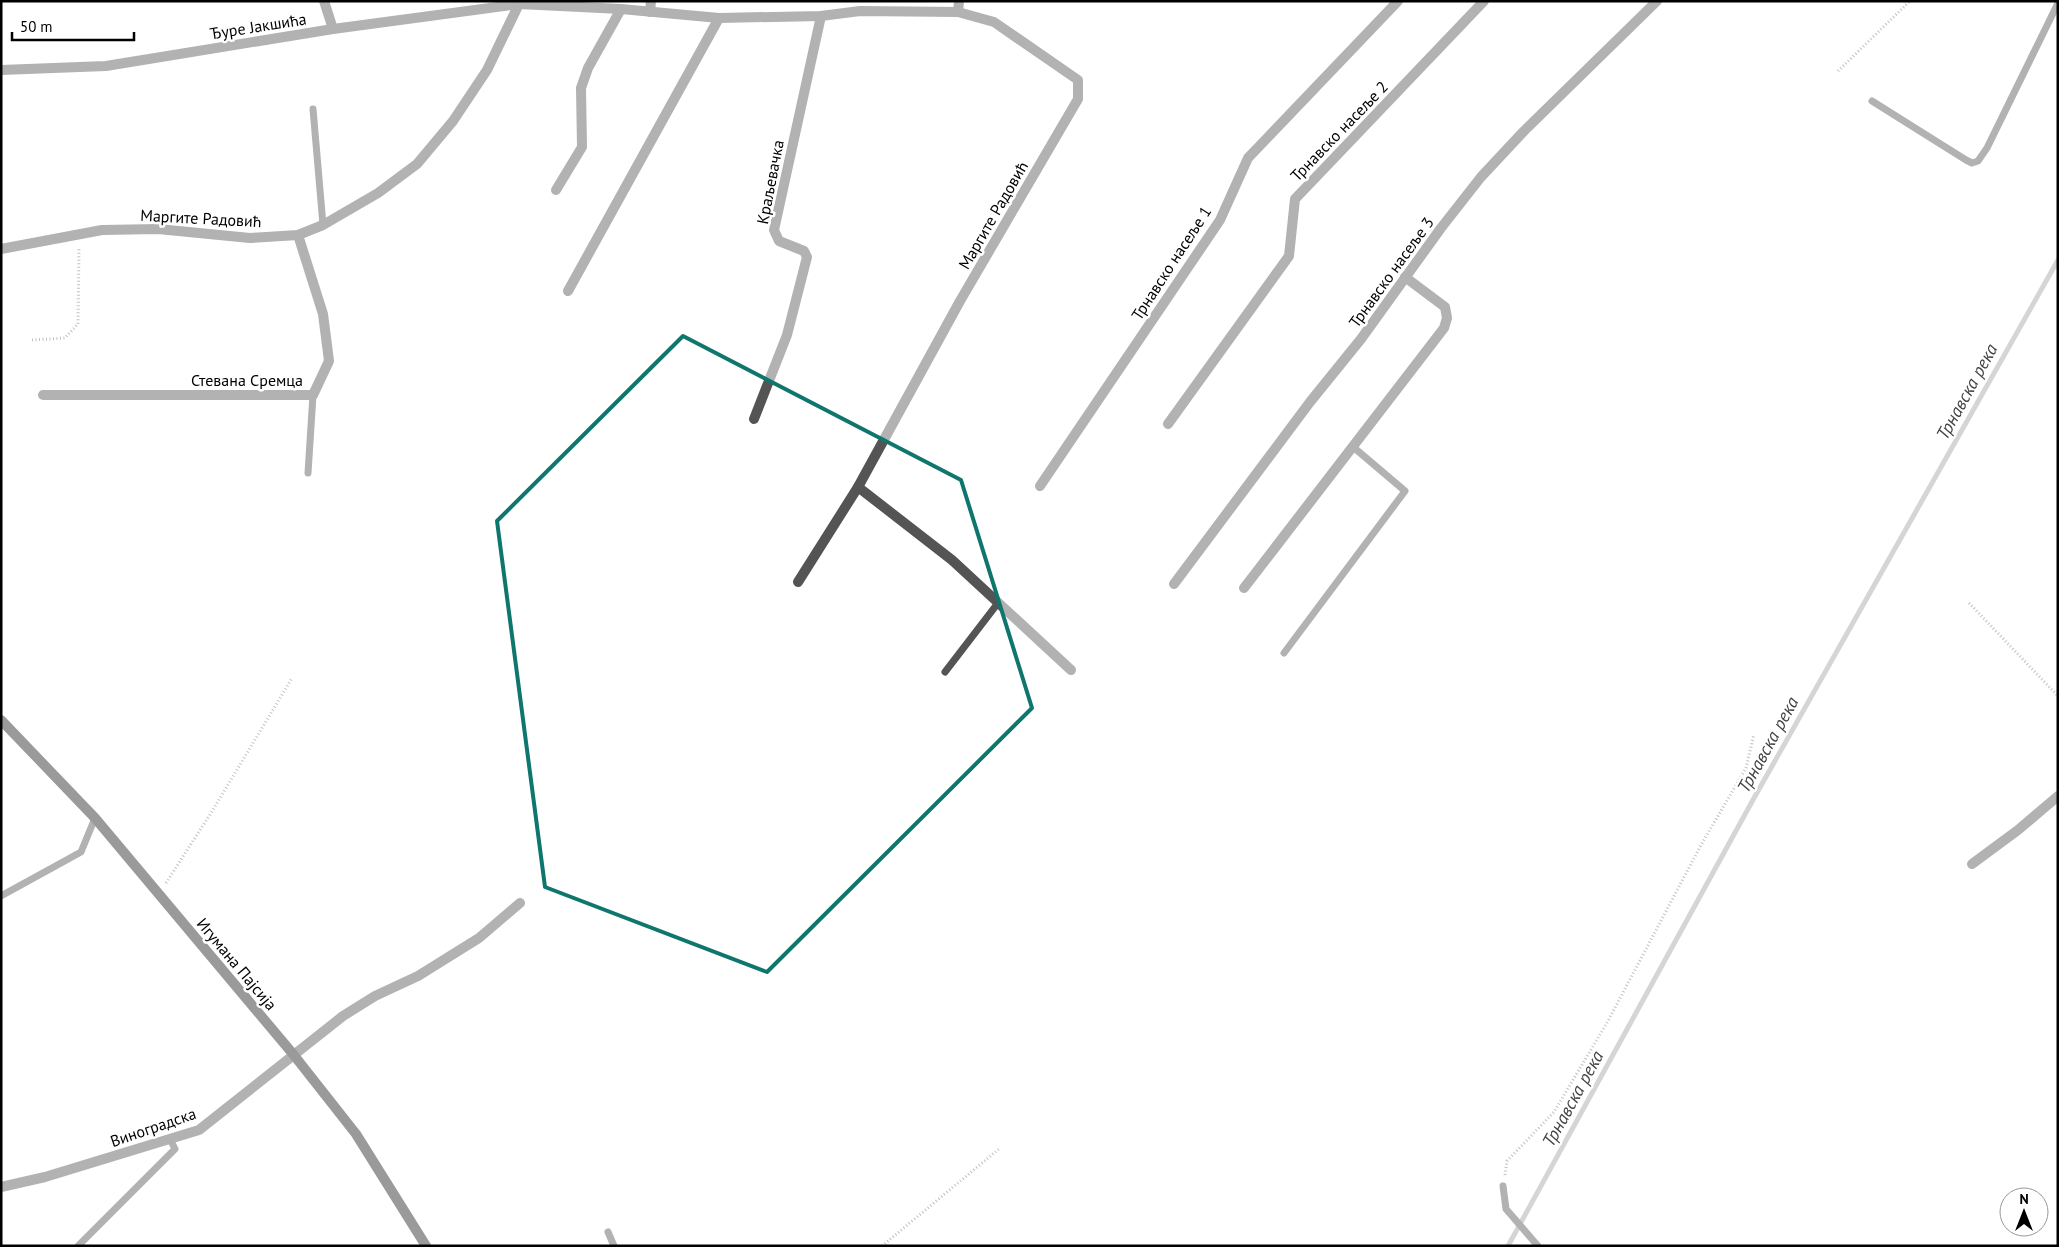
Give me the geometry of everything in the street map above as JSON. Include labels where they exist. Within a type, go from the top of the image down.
[{"type":"street","points":[[324,1],[333,29]]},
{"type":"street","name":"Трнавско насеље 1","points":[[1040,486],[1220,220],[1248,158],[1398,1]]},
{"type":"street","name":"Трнавско насеље 2","points":[[1168,424],[1289,256],[1295,199],[1484,1]]},
{"type":"street","name":"Трнавско насеље 3","points":[[1174,584],[1310,402],[1361,339],[1441,228],[1481,177],[1524,131],[1657,1]]},
{"type":"street","name":"Ђуре Јакшића","points":[[1,70],[106,66],[333,29],[519,4]]},
{"type":"street","name":"Маргите Радовић","points":[[1,249],[102,230],[158,229],[250,238],[298,236],[322,225],[378,193],[417,164],[454,120],[487,70],[519,4],[621,10],[650,7],[719,18],[821,16],[860,11],[959,7],[994,22],[1078,80],[1078,99],[960,301],[858,486],[798,582]]},
{"type":"street","points":[[556,190],[582,147],[581,88],[588,68],[621,10]]},
{"type":"street","name":"Краљевачка","points":[[754,419],[787,335],[807,257],[804,251],[779,241],[774,230],[821,16]]},
{"type":"street","points":[[568,291],[719,18]]},
{"type":"street","name":"Стевана Сремца","points":[[43,395],[313,395],[329,361],[323,314],[298,236]]},
{"type":"street","points":[[1244,588],[1444,328],[1447,318],[1445,308],[1406,277]]},
{"type":"street","points":[[858,486],[952,560],[1071,670]]},
{"type":"street","name":"Игумана Пајсија","points":[[1,720],[96,818],[293,1054],[356,1134],[426,1246]]},
{"type":"street","points":[[1972,864],[2018,830],[2058,796]]},
{"type":"street","name":"Виноградска","points":[[1,1188],[45,1177],[199,1130],[293,1054],[351,1011],[375,996],[418,976],[478,938],[520,903]]},
{"type":"lane","points":[[1872,102],[1966,160],[1972,163],[1978,162],[1987,148],[2058,3]]},
{"type":"lane","points":[[313,109],[322,225]]},
{"type":"lane","points":[[308,473],[313,395]]},
{"type":"lane","points":[[1284,653],[1405,491],[1352,446]]},
{"type":"lane","points":[[945,672],[998,603]]},
{"type":"lane","points":[[1,896],[81,852],[96,818]]},
{"type":"lane","points":[[78,1246],[175,1150],[170,1139]]},
{"type":"lane","points":[[1503,1186],[1506,1209],[1538,1246]]},
{"type":"lane","points":[[608,1232],[614,1246]]},
{"type":"path","points":[[1838,71],[1910,1]]},
{"type":"path","points":[[32,340],[65,338],[78,324],[80,234]]},
{"type":"path","points":[[1969,603],[2058,696]]},
{"type":"path","points":[[159,894],[211,813],[292,678]]},
{"type":"path","points":[[1503,1186],[1507,1162],[1554,1112],[1608,1021],[1701,845],[1746,768],[1754,734]]},
{"type":"path","points":[[882,1246],[999,1149]]},
{"type":"highlighted area","points":[[683,336],[961,480],[1032,708],[767,972],[545,887],[497,521]]},
{"type":"waterway","name":"Трнавска река","points":[[1508,1246],[1754,798],[2058,260]]}]
